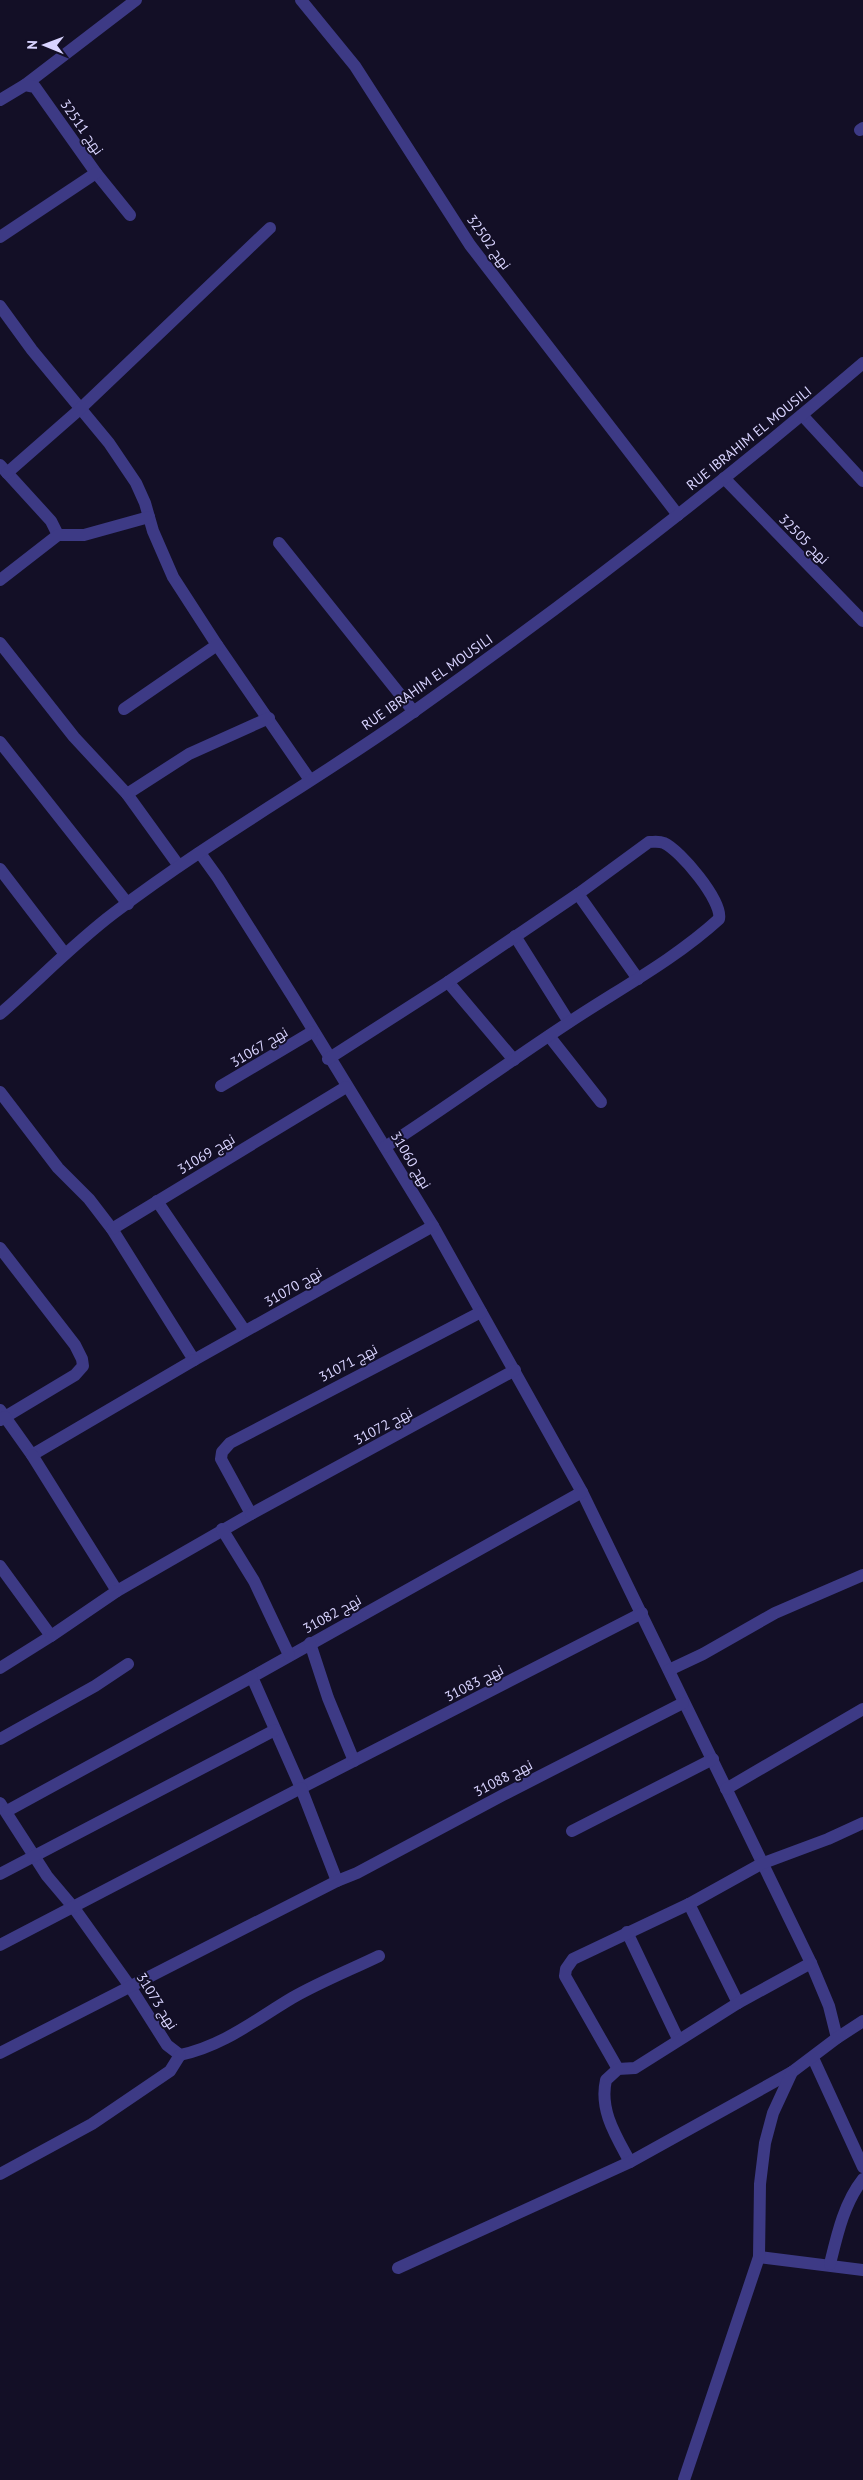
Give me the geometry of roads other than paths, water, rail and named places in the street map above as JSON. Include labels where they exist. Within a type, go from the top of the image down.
[{"type":"street","points":[[0,100],[25,84],[136,0]]},
{"type":"street","name":"نهج 32502","points":[[301,0],[355,66],[470,244],[678,515]]},
{"type":"street","name":"نهج 32511","points":[[25,84],[35,87],[96,173],[130,215]]},
{"type":"street","points":[[0,237],[96,173]]},
{"type":"street","points":[[58,535],[51,521],[4,469],[80,410],[270,228]]},
{"type":"street","points":[[0,306],[32,350],[109,443],[136,483],[153,531],[173,577],[217,645],[310,780]]},
{"type":"street","name":"RUE IBRAHIM EL MOUSILI","points":[[2,1009],[65,954],[179,866],[414,712],[621,561],[802,415],[863,363]]},
{"type":"street","points":[[802,415],[863,481]]},
{"type":"street","name":"نهج 32505","points":[[724,478],[863,621]]},
{"type":"street","points":[[0,580],[58,535],[84,535],[149,517]]},
{"type":"street","points":[[279,543],[414,712]]},
{"type":"street","points":[[0,643],[74,737],[127,794],[179,866]]},
{"type":"street","points":[[124,709],[217,645]]},
{"type":"street","points":[[127,794],[189,754],[268,718]]},
{"type":"street","points":[[0,742],[128,904]]},
{"type":"street","points":[[328,1059],[448,982],[578,894],[634,851],[649,842],[657,841],[666,844],[684,859],[716,901],[719,918],[638,979],[569,1022],[386,1147]]},
{"type":"street","name":"نهج 31060","points":[[200,853],[253,934],[328,1059],[386,1147],[433,1226],[582,1492],[642,1613]]},
{"type":"street","points":[[0,869],[65,954]]},
{"type":"street","points":[[578,894],[638,979]]},
{"type":"street","points":[[515,936],[569,1022]]},
{"type":"street","points":[[448,982],[514,1060]]},
{"type":"street","name":"نهج 31067","points":[[221,1086],[312,1032]]},
{"type":"street","points":[[549,1036],[602,1102]]},
{"type":"street","name":"نهج 31069","points":[[112,1229],[346,1087]]},
{"type":"street","points":[[0,1092],[58,1168],[89,1199],[112,1229],[194,1360]]},
{"type":"street","points":[[157,1201],[245,1331]]},
{"type":"street","name":"نهج 31070","points":[[32,1455],[194,1360],[433,1226]]},
{"type":"street","points":[[0,1248],[75,1346],[82,1359],[83,1366],[75,1375],[2,1416],[32,1455],[117,1591]]},
{"type":"street","name":"نهج 31071","points":[[251,1514],[221,1459],[222,1452],[230,1443],[481,1312]]},
{"type":"street","name":"نهج 31072","points":[[0,1668],[117,1591],[222,1530],[515,1370]]},
{"type":"street","name":"نهج 31082","points":[[3,1807],[252,1677],[582,1492]]},
{"type":"street","points":[[222,1530],[254,1581],[289,1655]]},
{"type":"street","points":[[0,1566],[51,1636]]},
{"type":"street","points":[[669,1670],[703,1654],[775,1613],[863,1575]]},
{"type":"street","points":[[642,1613],[683,1703],[713,1758],[760,1864],[811,1964],[829,2006],[837,2038]]},
{"type":"street","name":"نهج 31083","points":[[301,1788],[642,1613]]},
{"type":"street","points":[[310,1643],[328,1698],[354,1761]]},
{"type":"street","points":[[0,1739],[94,1686],[128,1664]]},
{"type":"street","points":[[252,1677],[301,1788],[337,1881]]},
{"type":"street","name":"نهج 31088","points":[[0,2053],[129,1985],[337,1881],[357,1873],[503,1795],[683,1703]]},
{"type":"street","points":[[726,1789],[863,1709]]},
{"type":"street","points":[[0,1874],[275,1730]]},
{"type":"street","points":[[572,1831],[713,1758]]},
{"type":"street","points":[[0,1945],[301,1788]]},
{"type":"street","name":"نهج 31073","points":[[3,1807],[47,1876],[74,1908],[129,1985],[167,2045],[180,2055]]},
{"type":"street","points":[[618,2069],[565,1976],[566,1969],[572,1959],[689,1904],[760,1864],[828,1839],[863,1823]]},
{"type":"street","points":[[689,1904],[738,2003]]},
{"type":"street","points":[[627,1932],[678,2039]]},
{"type":"street","points":[[0,2174],[92,2124],[170,2071],[180,2055],[202,2050],[236,2034],[294,1997],[379,1956]]},
{"type":"street","points":[[630,2162],[612,2129],[604,2104],[606,2080],[618,2069],[635,2068],[678,2039],[738,2003],[811,1964]]},
{"type":"street","points":[[398,2268],[630,2162],[792,2072],[837,2038],[863,2022]]},
{"type":"street","points":[[813,2058],[863,2166]]},
{"type":"street","points":[[684,2480],[759,2257],[760,2184],[765,2143],[773,2113],[792,2072]]},
{"type":"street","points":[[830,2264],[838,2230],[849,2202],[863,2178]]},
{"type":"street","points":[[759,2257],[830,2264],[863,2270]]}]
